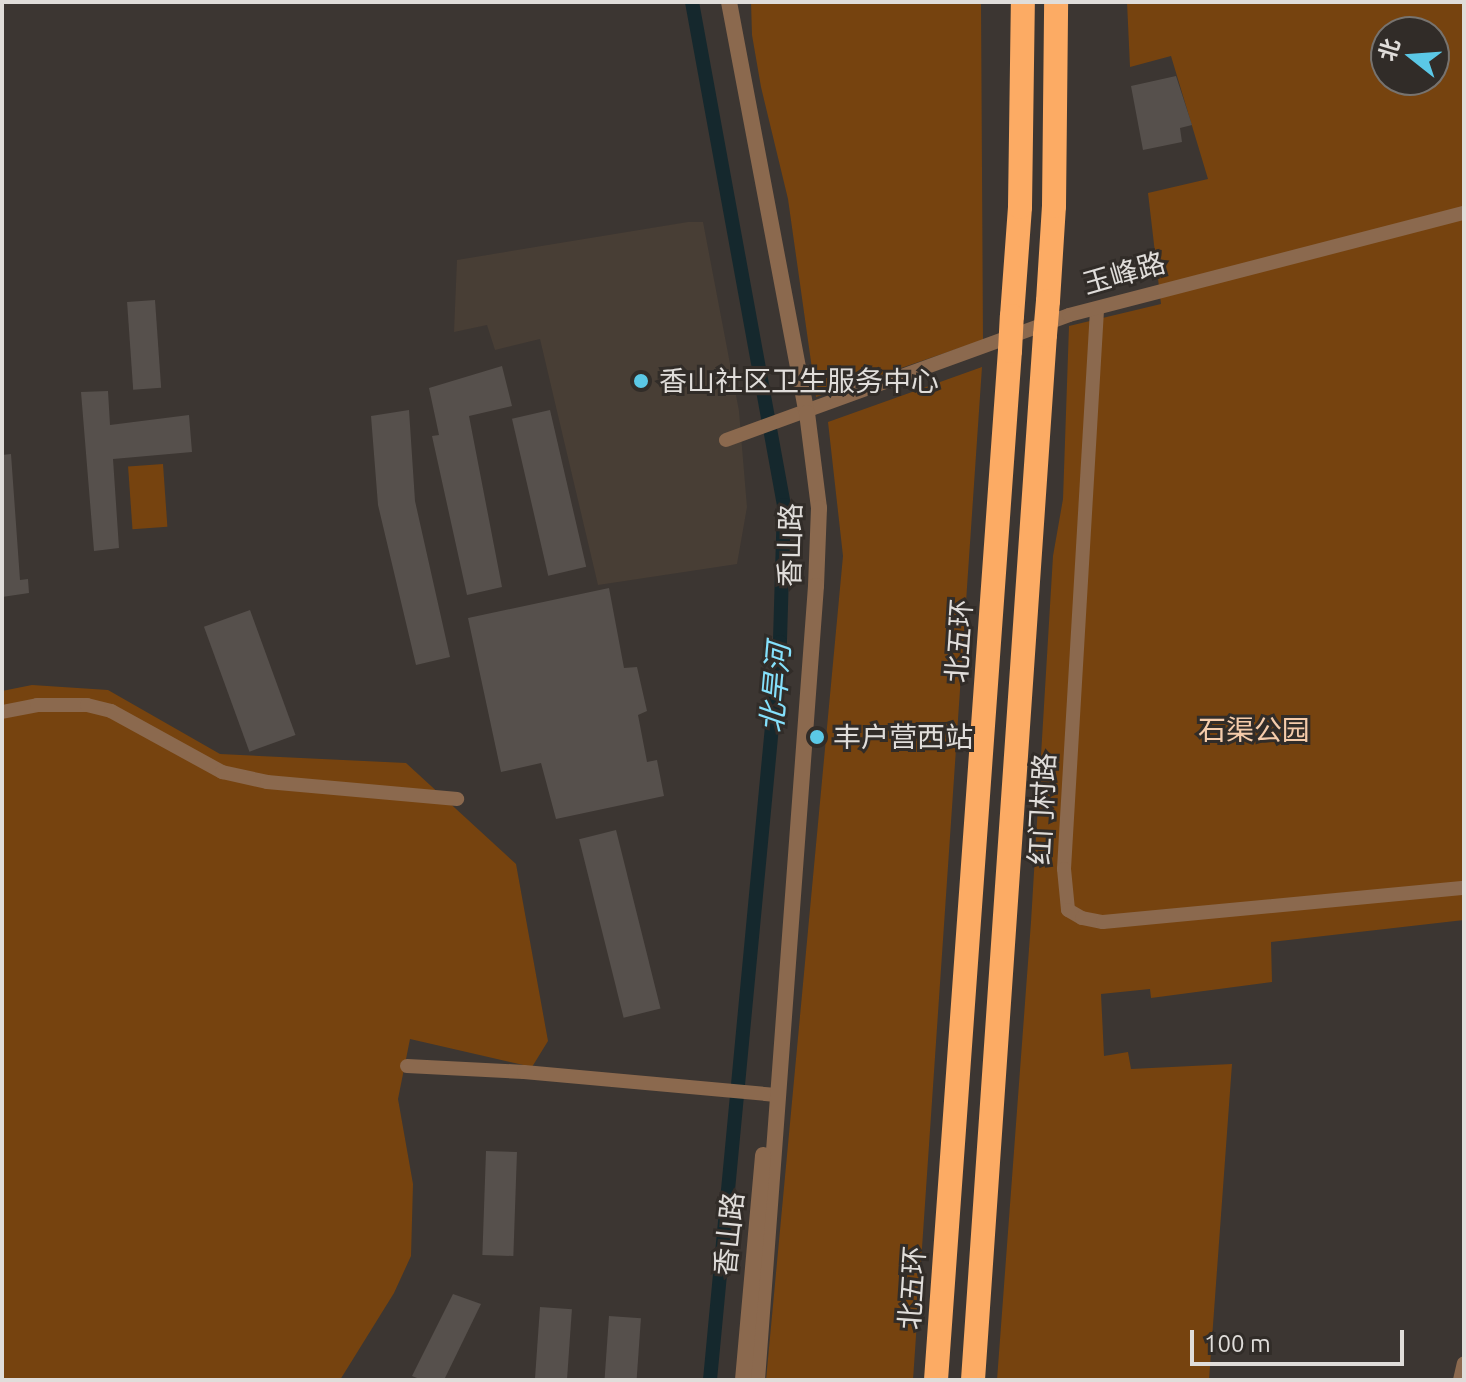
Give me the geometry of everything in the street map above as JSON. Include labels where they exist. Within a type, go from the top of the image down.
[{"type":"highway","name":"北五环","points":[[936,1380],[1020,207],[1023,2]]},
{"type":"highway","points":[[973,1380],[1054,206],[1056,2]]},
{"type":"street","name":"香山路","points":[[729,2],[807,413],[819,508],[816,586],[757,1380]]},
{"type":"street","name":"玉峰路","points":[[726,440],[788,420],[1069,315],[1464,213]]},
{"type":"street","name":"红门村路","points":[[1097,310],[1064,869],[1068,910],[1082,918],[1103,922],[1464,888]]},
{"type":"street","points":[[2,712],[37,705],[87,705],[111,711],[222,772],[267,782],[457,799]]},
{"type":"street","points":[[407,1066],[524,1072],[776,1095]]},
{"type":"street","name":"香山路","points":[[743,1380],[766,1121],[776,1095]]},
{"type":"street","points":[[1460,1380],[1464,1363]]},
{"type":"shaded area","name":"香山社区卫生服务中心","points":[[703,222],[739,411],[747,507],[737,564],[598,585],[540,339],[495,350],[487,325],[454,332],[457,260]]},
{"type":"green space","points":[[751,2],[981,2],[983,340],[816,397],[788,199],[761,87],[752,35]]},
{"type":"green space","name":"石渠公园","points":[[1127,2],[1464,2],[1464,920],[1271,942],[1272,982],[1151,998],[1150,989],[1101,994],[1104,1056],[1128,1052],[1131,1069],[1232,1064],[1209,1380],[997,1380],[1031,922],[1053,556],[1063,499],[1069,326],[1161,304],[1148,193],[1208,179],[1171,56],[1130,67]]},
{"type":"green space","points":[[982,367],[913,1380],[766,1380],[843,556],[828,422]]},
{"type":"green space","points":[[163,464],[167,527],[132,529],[128,466]]},
{"type":"green space","points":[[32,685],[108,690],[220,754],[406,763],[516,864],[548,1041],[532,1067],[410,1039],[398,1099],[413,1184],[411,1256],[394,1293],[340,1380],[2,1380],[2,691]]},
{"type":"building","points":[[1176,76],[1192,125],[1180,128],[1182,142],[1143,150],[1131,86]]},
{"type":"building","points":[[155,300],[161,388],[133,390],[127,302]]},
{"type":"building","points":[[502,366],[512,406],[469,416],[502,587],[467,595],[432,436],[439,435],[429,388]]},
{"type":"building","points":[[108,391],[110,425],[189,415],[192,452],[113,459],[119,548],[94,551],[81,392]]},
{"type":"building","points":[[409,410],[415,501],[450,657],[416,665],[378,505],[371,416]]},
{"type":"building","points":[[550,410],[586,567],[548,576],[512,419]]},
{"type":"building","points":[[11,454],[20,580],[28,579],[29,593],[2,597],[2,455]]},
{"type":"building","points":[[609,588],[624,668],[637,667],[647,711],[638,715],[647,762],[657,760],[664,796],[556,819],[541,763],[501,772],[468,618]]},
{"type":"building","points":[[250,610],[295,735],[249,752],[204,627]]},
{"type":"building","points":[[616,830],[661,1009],[624,1018],[579,839]]},
{"type":"building","points":[[486,1151],[517,1152],[513,1256],[482,1255]]},
{"type":"building","points":[[453,1294],[481,1304],[444,1380],[422,1380],[412,1376]]},
{"type":"building","points":[[540,1307],[572,1309],[567,1380],[535,1380]]},
{"type":"building","points":[[609,1316],[641,1318],[637,1380],[605,1380]]},
{"type":"waterway","name":"北旱河","points":[[692,2],[784,505],[780,642],[710,1380]]},
{"type":"place","name":"香山社区卫生服务中心","points":[[641,381]]},
{"type":"place","name":"丰户营西站","points":[[817,737]]}]
